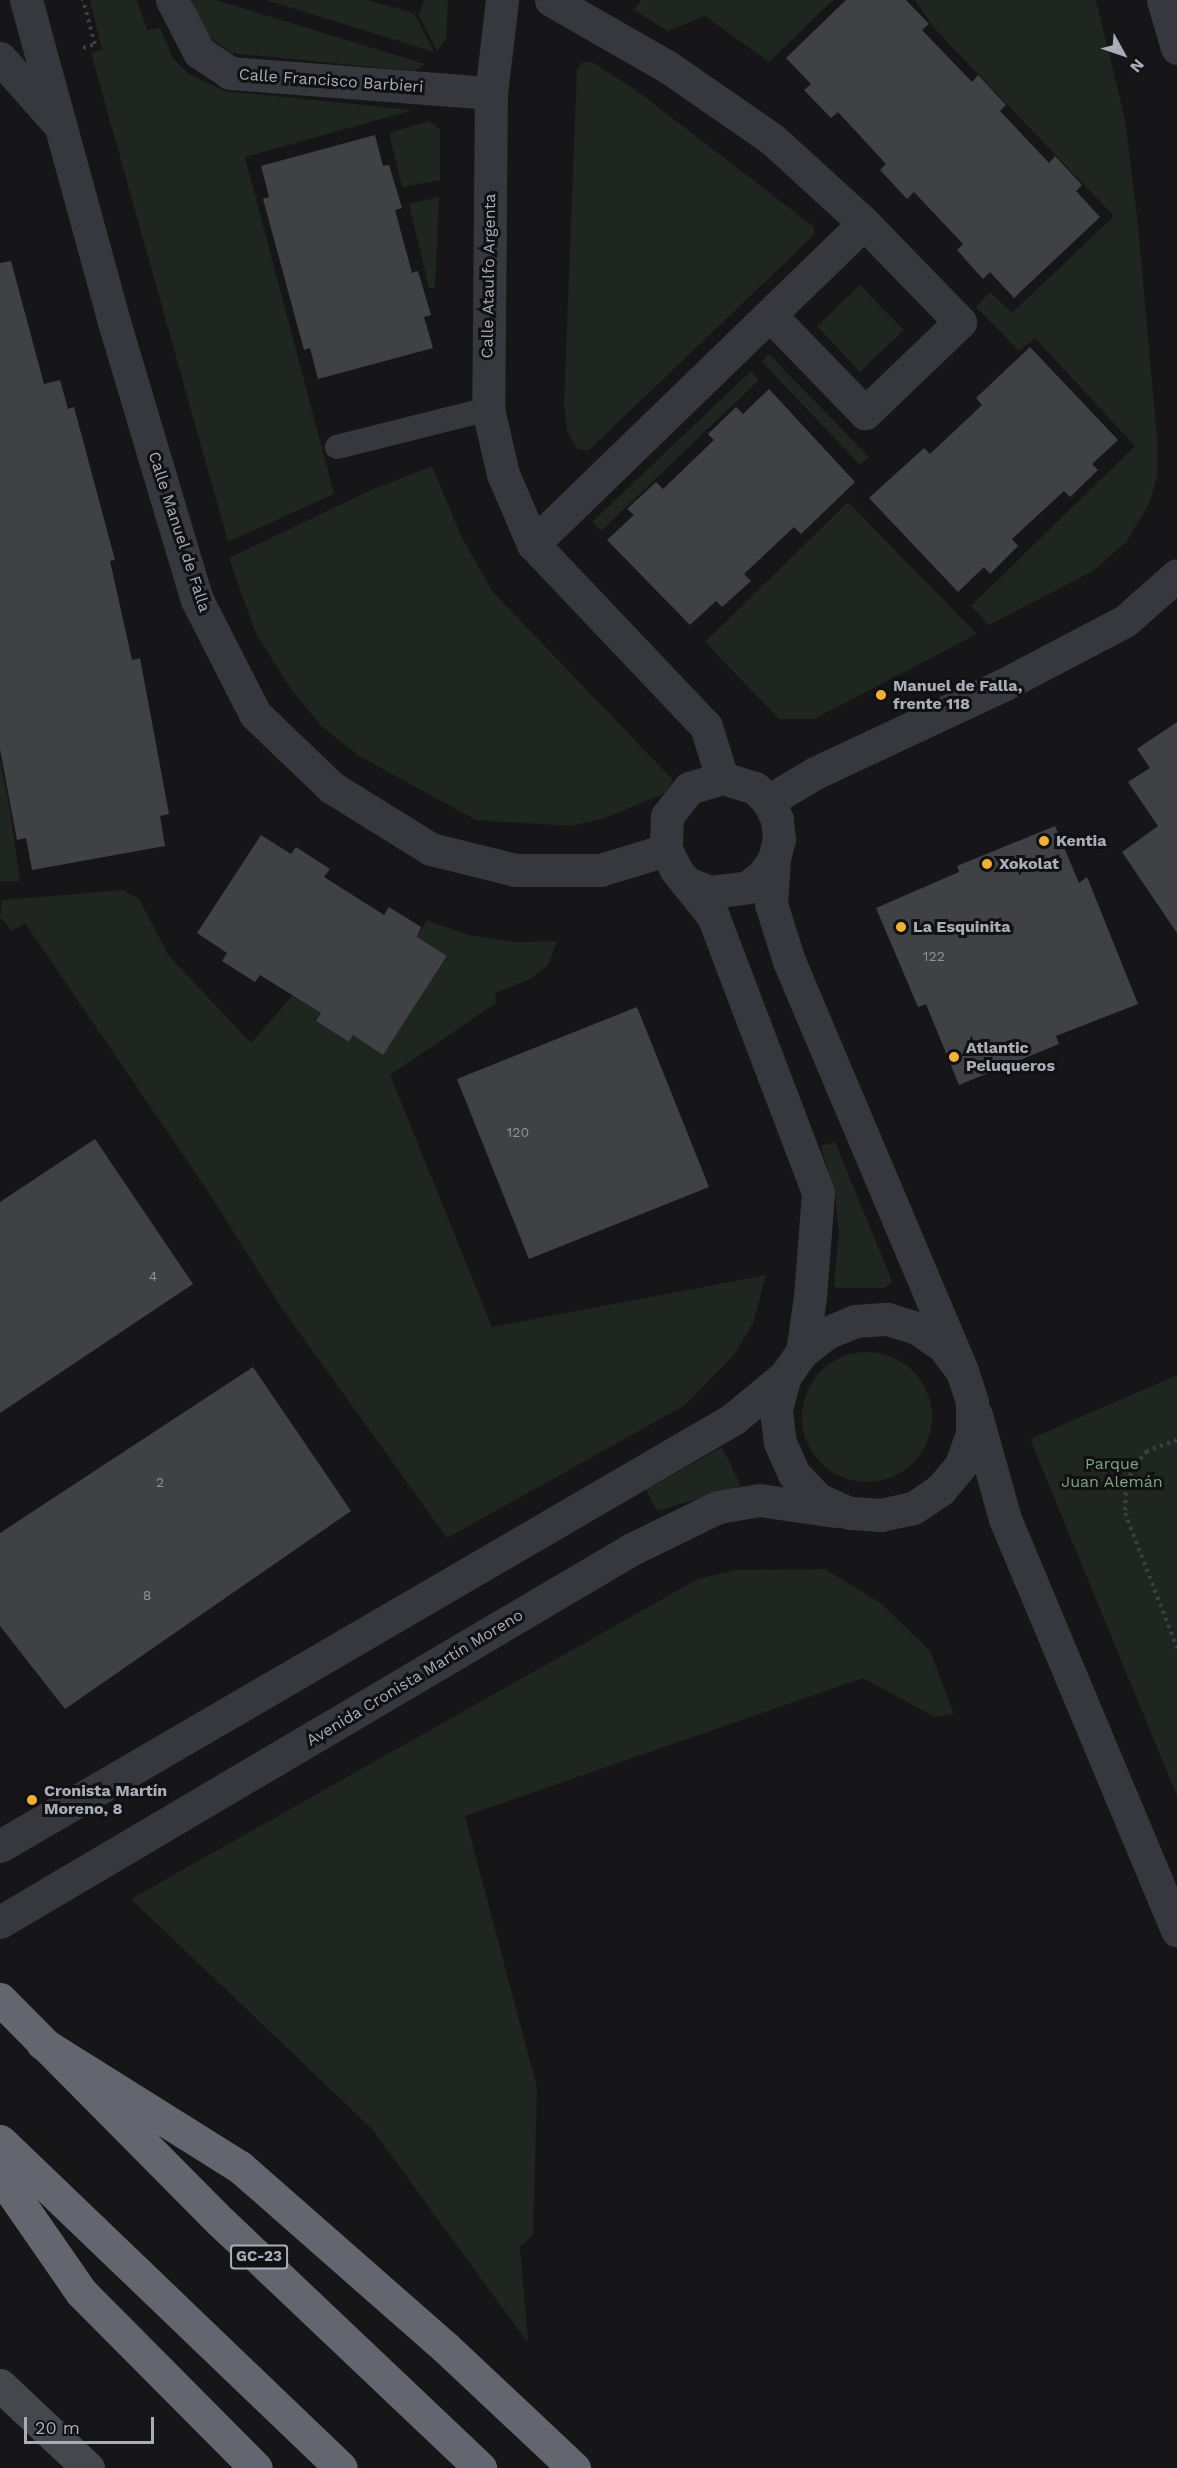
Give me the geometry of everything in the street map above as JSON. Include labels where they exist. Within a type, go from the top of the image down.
[{"type":"highway","name":"GC-23","points":[[0,1999],[222,2223],[480,2468]]},
{"type":"highway","points":[[42,2043],[240,2167],[444,2347],[574,2468]]},
{"type":"highway","points":[[0,2141],[341,2468]]},
{"type":"highway","points":[[0,2175],[81,2292],[256,2468]]},
{"type":"street","name":"Calle Manuel de Falla","points":[[26,0],[59,124],[197,600],[255,714],[331,787],[430,849],[515,870],[600,870],[666,850]]},
{"type":"street","name":"Calle Francisco Barbieri","points":[[172,0],[199,52],[231,73],[491,93]]},
{"type":"street","name":"Calle Ataulfo Argenta","points":[[502,0],[491,93],[488,410],[503,474],[533,544],[706,726],[722,778]]},
{"type":"street","points":[[551,0],[668,67],[771,139],[864,223],[960,322],[865,413],[771,316]]},
{"type":"street","points":[[1163,0],[1177,48]]},
{"type":"street","points":[[0,58],[59,124]]},
{"type":"street","points":[[533,544],[771,316],[864,223]]},
{"type":"street","points":[[768,801],[815,773],[1003,685],[1125,621],[1177,575]]},
{"type":"street","points":[[972,1402],[972,1434],[964,1455],[940,1490],[913,1508],[881,1515],[849,1512],[818,1498],[794,1474],[780,1443],[776,1409],[794,1364],[818,1193],[713,916],[692,885],[676,870],[666,850],[668,816],[688,788],[722,778],[755,788],[768,801],[777,819],[779,839],[774,859],[771,904],[789,961],[962,1371],[972,1402],[1005,1519],[1177,1930]]},
{"type":"street","points":[[692,885],[710,892],[748,887],[763,875],[774,859]]},
{"type":"street","points":[[0,1846],[723,1425],[794,1364],[826,1332],[855,1321],[887,1319],[917,1328],[943,1346],[962,1371]]},
{"type":"street","name":"Avenida Cronista Martín Moreno","points":[[0,1922],[632,1550],[718,1507],[759,1500],[849,1512]]},
{"type":"street","points":[[0,2385],[88,2468]]},
{"type":"lane","points":[[337,447],[488,410]]},
{"type":"path","points":[[83,0],[95,44],[83,48]]},
{"type":"path","points":[[1177,1440],[1147,1451],[1134,1466],[1126,1485],[1125,1513],[1177,1648]]},
{"type":"green space","points":[[90,0],[137,0],[147,30],[160,28],[174,60],[189,74],[224,91],[413,110],[245,157],[334,494],[228,542],[91,53],[102,50]]},
{"type":"green space","points":[[192,0],[216,0],[425,64],[415,71],[231,53],[199,29]]},
{"type":"green space","points":[[266,0],[366,0],[414,13],[434,52]]},
{"type":"green space","points":[[424,0],[448,0],[446,39],[437,51],[419,16]]},
{"type":"green space","points":[[641,0],[833,0],[769,62],[705,16],[667,31],[634,10]]},
{"type":"green space","points":[[915,0],[1096,0],[1125,119],[1138,225],[1157,439],[1157,476],[1149,504],[1127,541],[1093,571],[989,625],[971,606],[1135,446],[1035,338],[1019,351],[976,307],[990,292],[1012,313],[1114,216],[933,27]]},
{"type":"green space","points":[[583,62],[592,62],[637,91],[814,227],[814,235],[588,451],[577,449],[567,430],[564,405],[577,69]]},
{"type":"green space","points":[[429,121],[440,130],[440,180],[402,187],[389,133]]},
{"type":"green space","points":[[439,197],[435,288],[429,288],[409,204]]},
{"type":"green space","points":[[860,285],[904,330],[860,372],[817,326]]},
{"type":"green space","points":[[769,354],[869,457],[860,465],[762,362]]},
{"type":"green space","points":[[751,371],[759,380],[601,531],[592,522]]},
{"type":"green space","points":[[432,466],[462,538],[493,592],[673,780],[665,793],[605,818],[571,826],[476,820],[359,756],[321,726],[291,689],[256,634],[229,558],[371,490]]},
{"type":"green space","points":[[848,502],[977,634],[814,719],[779,719],[705,642]]},
{"type":"green space","points":[[0,760],[9,804],[20,881],[0,881]]},
{"type":"green space","points":[[123,890],[139,899],[169,956],[251,1043],[293,995],[321,1014],[316,1021],[348,1042],[353,1035],[383,1054],[447,957],[417,937],[427,920],[468,935],[516,942],[557,941],[548,965],[530,979],[495,993],[496,1003],[390,1075],[492,1327],[766,1275],[753,1323],[734,1355],[685,1405],[447,1538],[281,1307],[205,1187],[25,923],[12,931],[0,917],[2,900]]},
{"type":"green space","points":[[835,1142],[892,1281],[885,1288],[836,1288],[834,1284],[839,1233],[835,1194],[821,1146]]},
{"type":"green space","points":[[867,1352],[892,1357],[913,1371],[927,1392],[932,1417],[927,1442],[913,1463],[892,1477],[867,1482],[842,1477],[821,1463],[807,1442],[802,1417],[807,1392],[821,1371],[842,1357]]},
{"type":"green space","name":"Parque Juan Alemán","points":[[1177,1375],[1177,1796],[1030,1439]]},
{"type":"green space","points":[[722,1447],[741,1486],[657,1511],[646,1490]]},
{"type":"green space","points":[[825,1569],[882,1604],[930,1651],[954,1714],[935,1717],[863,1678],[465,1816],[537,2088],[533,2235],[520,2247],[528,2343],[372,2129],[131,1899],[698,1579],[736,1570]]},
{"type":"building","points":[[846,0],[906,0],[929,24],[922,30],[972,82],[978,75],[1006,105],[1000,111],[1049,163],[1055,156],[1082,185],[1076,191],[1100,217],[1014,298],[990,272],[983,279],[957,250],[963,244],[914,192],[907,199],[880,170],[886,164],[838,112],[831,118],[804,90],[811,84],[786,58]]},
{"type":"building","points":[[375,135],[383,166],[389,165],[402,208],[395,210],[412,273],[418,271],[431,315],[424,317],[433,348],[318,379],[310,348],[304,350],[263,199],[269,197],[261,166]]},
{"type":"building","points":[[11,261],[44,384],[60,380],[68,409],[74,407],[115,560],[110,561],[132,660],[140,658],[169,814],[160,816],[165,846],[32,870],[26,838],[17,840],[0,749],[0,263]]},
{"type":"building","points":[[1030,347],[1118,440],[1092,464],[1098,470],[1070,497],[1064,491],[1012,539],[1018,546],[990,574],[984,567],[958,592],[869,498],[924,448],[930,454],[982,405],[976,398]]},
{"type":"building","points":[[769,389],[855,482],[801,534],[794,527],[744,574],[751,581],[722,607],[716,601],[690,625],[607,540],[634,515],[627,509],[656,482],[663,489],[714,440],[708,434],[736,407],[743,414]]},
{"type":"building","points":[[1177,722],[1177,933],[1122,852],[1158,826],[1128,782],[1150,768],[1137,749]]},
{"type":"building","points":[[1055,826],[1079,883],[1087,877],[1138,1004],[1056,1036],[1059,1044],[959,1085],[926,1004],[918,1007],[876,908],[959,872],[957,866]]},
{"type":"building","points":[[261,835],[291,854],[296,847],[330,869],[324,877],[384,915],[389,907],[421,927],[417,937],[447,956],[383,1055],[353,1035],[349,1042],[316,1021],[321,1013],[260,975],[255,982],[222,961],[227,953],[197,933]]},
{"type":"building","points":[[637,1007],[709,1187],[529,1259],[457,1079]]},
{"type":"building","points":[[95,1139],[193,1284],[0,1413],[0,1202]]},
{"type":"building","points":[[253,1367],[351,1511],[65,1709],[0,1626],[0,1533]]},
{"type":"place","name":"Manuel de Falla, frente 118","points":[[881,695]]},
{"type":"place","name":"Kentia","points":[[1044,841]]},
{"type":"place","name":"Xokolat","points":[[987,864]]},
{"type":"place","name":"La Esquinita","points":[[901,927]]},
{"type":"place","name":"Atlantic Peluqueros","points":[[954,1057]]},
{"type":"place","name":"Cronista Martín Moreno, 8","points":[[32,1800]]}]
